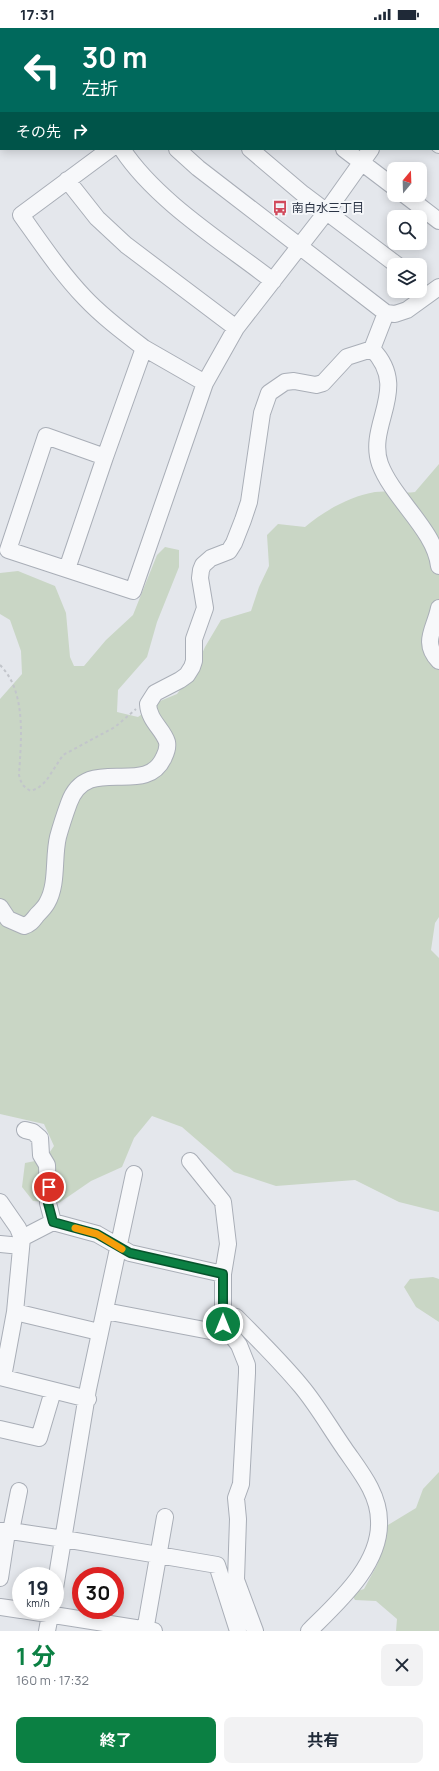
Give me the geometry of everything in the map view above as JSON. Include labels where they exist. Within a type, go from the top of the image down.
[{"type":"street","points":[[109,150],[21,215],[51,257],[86,299],[115,326],[144,348],[205,383]]},
{"type":"street","points":[[123,150],[143,177],[163,196],[273,281]]},
{"type":"street","points":[[178,150],[198,168],[386,312],[395,314],[407,310],[430,287]]},
{"type":"street","points":[[251,150],[303,194],[388,258]]},
{"type":"street","points":[[345,150],[387,182]]},
{"type":"street","points":[[106,456],[46,436],[8,550],[133,591],[205,383],[236,328],[327,211],[370,150]]},
{"type":"street","points":[[67,180],[97,218],[126,245],[236,328]]},
{"type":"street","points":[[414,202],[439,221]]},
{"type":"street","points":[[372,349],[386,312]]},
{"type":"street","points":[[67,570],[144,348]]},
{"type":"street","points":[[372,349],[382,359],[390,382],[379,436],[378,452],[380,464],[393,489],[418,520],[438,556],[439,566]]},
{"type":"street","points":[[0,907],[8,919],[24,926],[30,924],[47,904],[52,892],[58,838],[69,801],[79,784],[99,777],[141,776],[151,772],[162,761],[166,751],[166,742],[154,723],[148,704],[155,693],[180,680],[187,675],[192,667],[194,661],[194,639],[205,608],[200,578],[201,570],[203,565],[211,558],[229,551],[234,544],[248,502],[262,413],[270,393],[285,382],[294,381],[316,385],[323,383],[347,357],[372,349]]},
{"type":"street","points":[[439,608],[429,643],[431,650],[439,661]]},
{"type":"street","points":[[25,1130],[33,1132],[40,1138],[41,1155],[47,1165],[48,1203],[53,1222]]},
{"type":"street","points":[[190,1162],[223,1202],[228,1244],[223,1274],[227,1330],[239,1345],[247,1365],[241,1484],[236,1498],[238,1519],[236,1580],[255,1631]]},
{"type":"street","points":[[59,1567],[99,1332],[105,1311],[134,1174]]},
{"type":"street","points":[[0,1202],[18,1228],[22,1242],[15,1312],[1,1377],[53,1391],[88,1398]]},
{"type":"street","points":[[0,1244],[22,1242],[53,1222],[97,1234],[108,1239],[118,1248],[130,1253],[223,1274]]},
{"type":"street","points":[[105,1311],[227,1330]]},
{"type":"street","points":[[15,1312],[99,1332]]},
{"type":"street","points":[[227,1330],[236,1317],[301,1386],[366,1481],[376,1501],[380,1521],[377,1537],[366,1567],[346,1595],[309,1631]]},
{"type":"street","points":[[0,1428],[39,1438],[53,1391]]},
{"type":"street","points":[[0,1578],[6,1531],[19,1491]]},
{"type":"street","points":[[64,1615],[148,1631],[158,1555],[165,1517]]},
{"type":"street","points":[[6,1531],[64,1539],[217,1565],[238,1631]]},
{"type":"street","points":[[0,1607],[12,1609]]},
{"type":"street","points":[[47,1631],[50,1619]]},
{"type":"path","points":[[0,665],[10,680],[19,706],[21,723],[21,783],[25,788],[31,790],[38,788],[46,781],[63,755],[104,734],[115,727],[137,708],[148,704]]},
{"type":"green space","points":[[439,464],[439,917],[435,923],[431,950],[439,958],[439,1212],[399,1202],[355,1180],[276,1186],[234,1172],[182,1127],[152,1116],[134,1138],[122,1167],[91,1181],[59,1203],[33,1201],[22,1187],[25,1163],[45,1159],[54,1146],[44,1124],[0,1114],[0,699],[22,674],[21,651],[10,620],[0,614],[0,573],[18,571],[55,586],[66,613],[70,657],[74,666],[84,666],[106,640],[133,615],[157,555],[165,547],[179,550],[179,567],[157,622],[147,657],[118,690],[117,712],[138,717],[160,701],[177,694],[196,667],[205,647],[221,620],[251,611],[259,587],[269,566],[267,535],[278,524],[305,527],[320,515],[338,505],[366,494],[375,492],[415,492]]},
{"type":"green space","points":[[433,1277],[439,1279],[439,1322],[416,1307],[404,1287],[410,1279]]},
{"type":"green space","points":[[439,1472],[439,1631],[396,1631],[397,1619],[376,1601],[355,1600],[351,1593],[364,1589],[377,1565],[388,1525],[416,1508],[423,1489]]},
{"type":"slow traffic","points":[[75,1228],[97,1234],[108,1239],[118,1248],[122,1249]]},
{"type":"place","name":"南白水三丁目","points":[[280,208]]},
{"type":"route","points":[[49,1187],[48,1203],[53,1222],[97,1234],[108,1239],[118,1248],[130,1253],[223,1274],[223,1324]]}]
